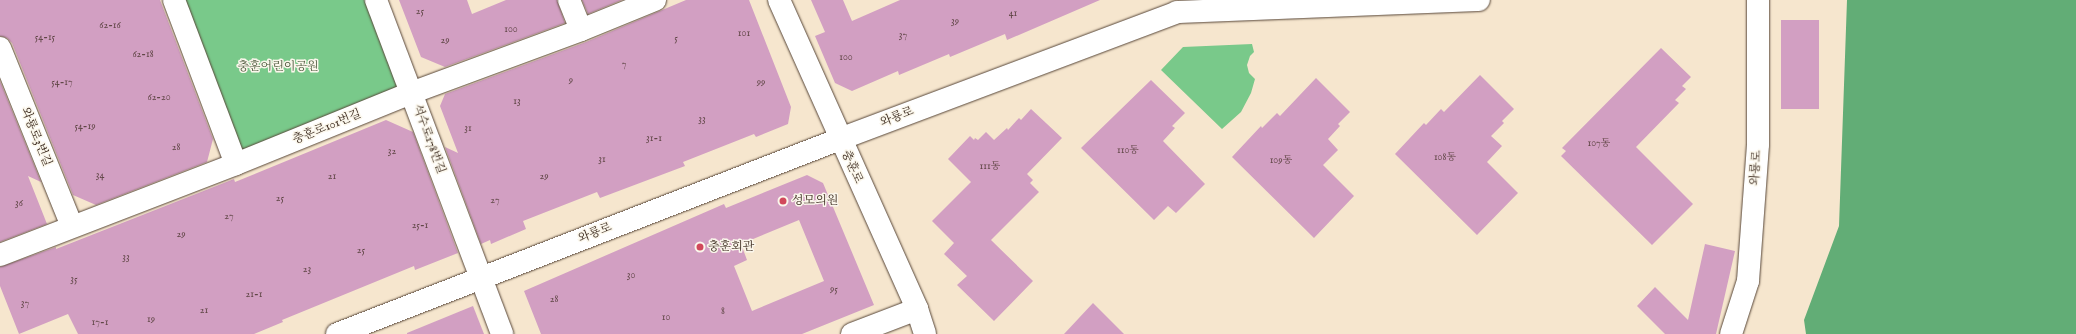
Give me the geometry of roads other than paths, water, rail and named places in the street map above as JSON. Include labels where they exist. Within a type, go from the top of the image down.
[{"type":"street","points":[[174,0],[236,164]]},
{"type":"street","name":"석수로178번길","points":[[376,0],[502,334]]},
{"type":"street","points":[[569,0],[581,30]]},
{"type":"street","name":"충훈로101번길","points":[[0,255],[236,164],[411,93],[581,30],[655,0]]},
{"type":"street","name":"충훈로","points":[[779,0],[917,309],[925,334]]},
{"type":"street","name":"와룡로","points":[[337,334],[1175,6],[1479,0]]},
{"type":"street","name":"와룡로","points":[[1731,334],[1748,281],[1758,144],[1758,0]]},
{"type":"street","name":"와룡로3번길","points":[[0,48],[72,226]]},
{"type":"street","points":[[852,334],[917,309]]},
{"type":"place","name":"성모의원","points":[[783,201]]},
{"type":"place","name":"충훈회관","points":[[700,247]]},
{"type":"park label","name":"충훈어린이공원","points":[[278,67]]}]
